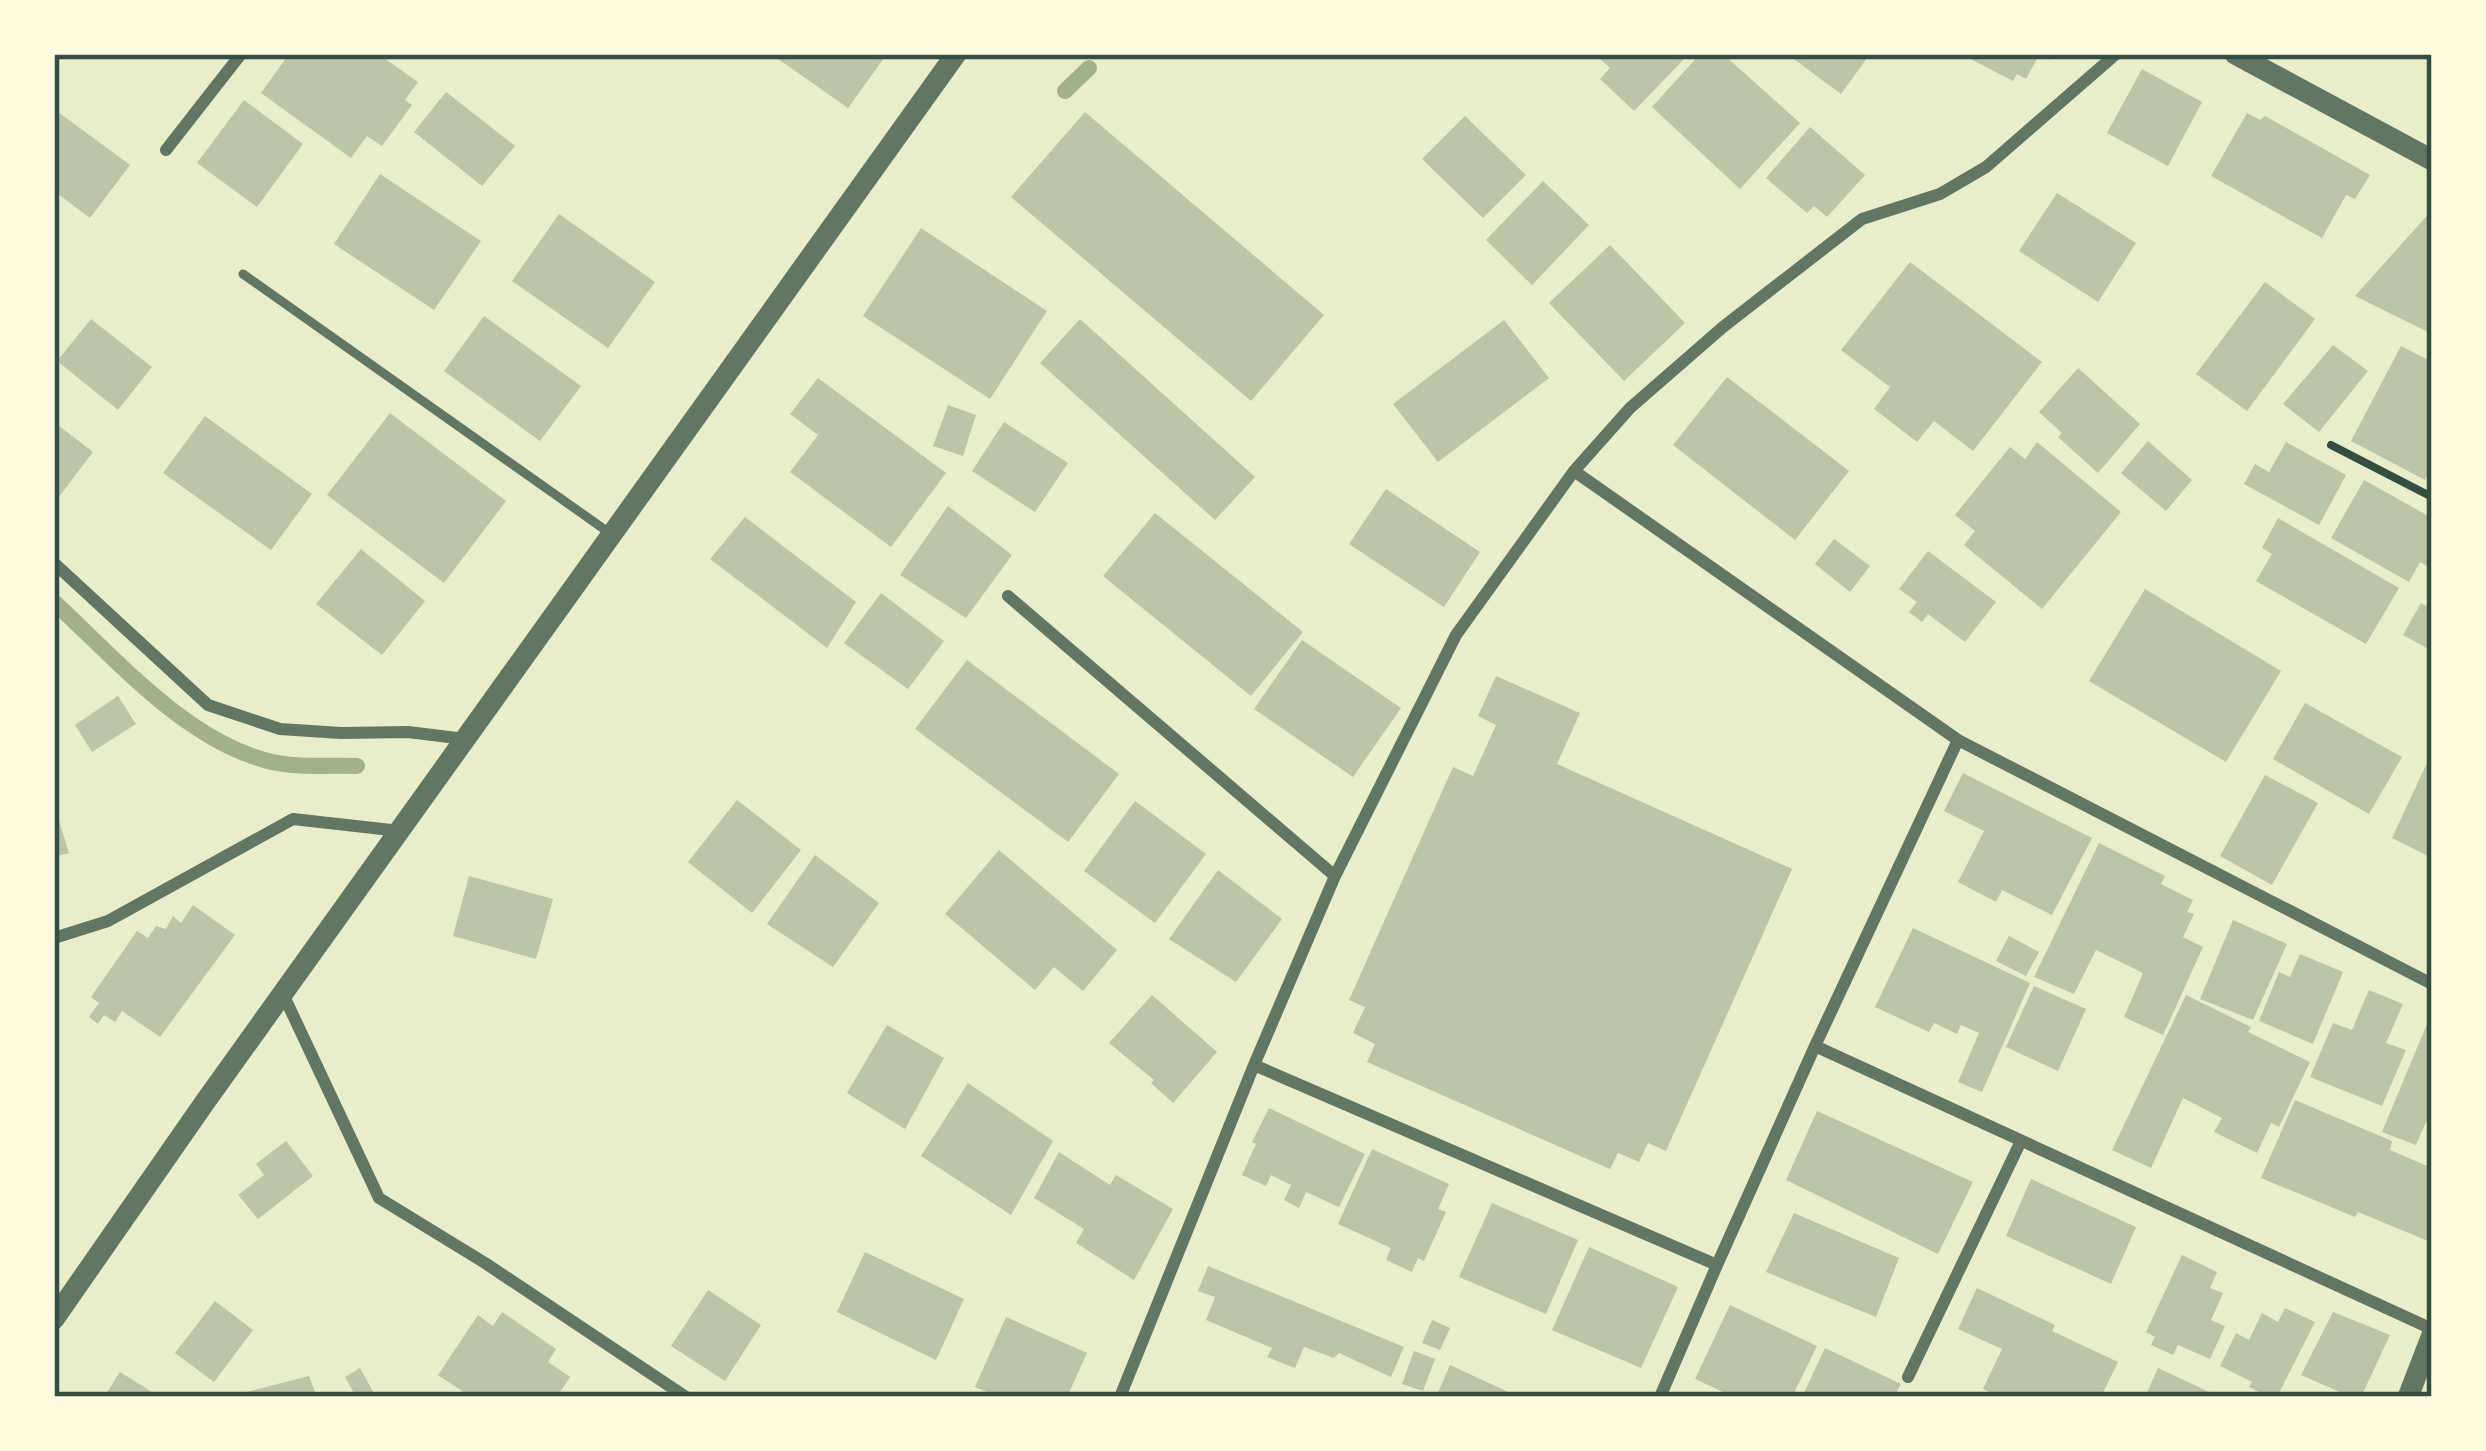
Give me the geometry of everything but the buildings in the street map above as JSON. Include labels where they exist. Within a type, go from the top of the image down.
[{"type":"street","points":[[166,150],[241,54]]},
{"type":"street","points":[[54,1319],[956,54]]},
{"type":"street","points":[[1120,1397],[1335,875],[1456,635],[1574,471],[1630,408],[1862,219],[1940,194],[1986,167],[2116,54]]},
{"type":"street","points":[[2235,54],[2432,160]]},
{"type":"street","points":[[1574,471],[1958,740],[2432,984]]},
{"type":"street","points":[[54,563],[208,705],[280,729],[408,732],[466,739]]},
{"type":"street","points":[[1008,596],[1335,875]]},
{"type":"street","points":[[1660,1397],[1815,1046],[1958,740]]},
{"type":"street","points":[[54,938],[108,921],[293,818],[400,831]]},
{"type":"street","points":[[283,994],[380,1198],[686,1397]]},
{"type":"street","points":[[1815,1046],[2432,1332],[2408,1397]]},
{"type":"street","points":[[1254,1066],[1717,1265]]},
{"type":"street","points":[[1908,1377],[2021,1141]]},
{"type":"lane","points":[[243,274],[613,536]]},
{"type":"path","points":[[2332,445],[2432,497]]},
{"type":"waterway","points":[[1065,91],[1089,68]]},
{"type":"waterway","points":[[54,602],[128,673],[211,737],[272,762],[357,766]]}]
